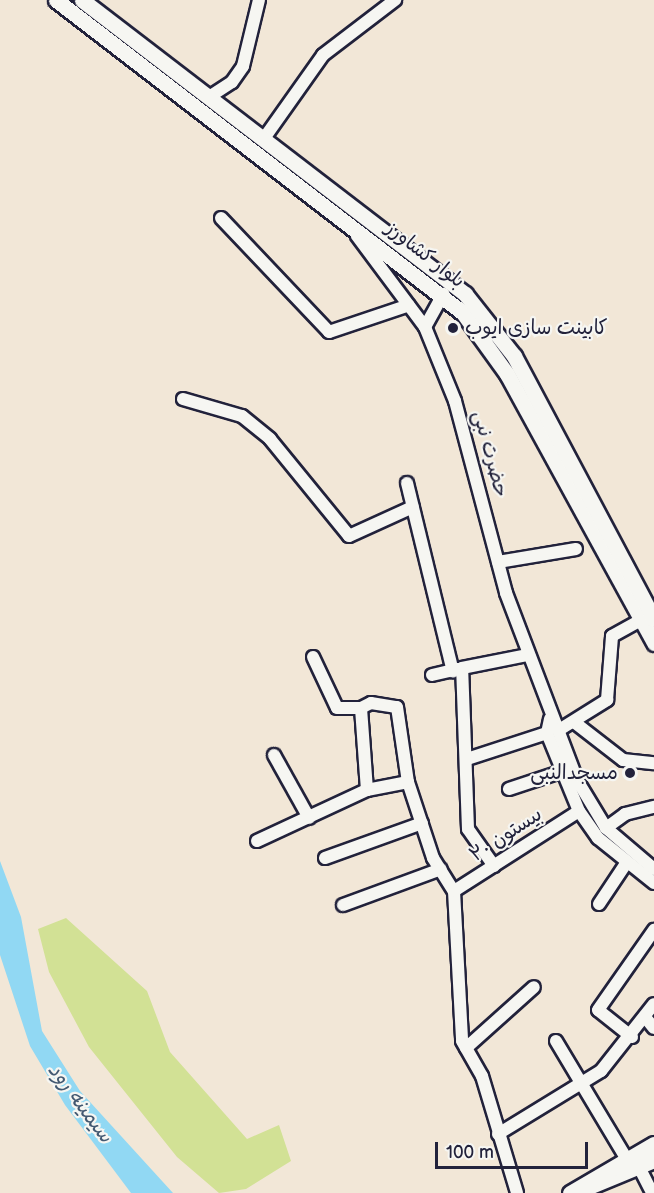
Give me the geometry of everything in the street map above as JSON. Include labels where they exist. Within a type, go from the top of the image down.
[{"type":"main road","name":"بلوار کشاورز","points":[[56,0],[443,294],[507,374],[647,620],[654,643]]},
{"type":"main road","name":"بلوار کشاورز","points":[[82,0],[428,262],[491,323],[514,356],[624,579]]},
{"type":"main road","points":[[571,1193],[633,1163],[654,1144]]},
{"type":"main road","points":[[633,1163],[654,1160]]},
{"type":"street","points":[[209,97],[232,82],[243,66],[259,0]]},
{"type":"street","points":[[265,137],[323,55],[395,0]]},
{"type":"street","points":[[221,218],[329,332],[409,305]]},
{"type":"street","name":"حضرت نبی","points":[[346,221],[425,327],[455,400],[498,562],[553,732]]},
{"type":"street","points":[[425,327],[443,294]]},
{"type":"street","points":[[183,399],[242,416],[270,438],[349,536],[413,507]]},
{"type":"street","points":[[407,483],[458,669],[467,759],[468,830],[494,866]]},
{"type":"street","points":[[498,562],[576,549]]},
{"type":"street","points":[[467,759],[553,732],[574,722],[607,700],[612,636],[647,620]]},
{"type":"street","points":[[432,675],[481,667],[527,655]]},
{"type":"street","points":[[313,657],[337,708],[361,708],[371,703],[397,707],[408,782],[441,869],[454,891],[454,973],[466,1048],[482,1076],[517,1193]]},
{"type":"street","points":[[361,708],[367,790]]},
{"type":"street","points":[[574,722],[623,760],[654,763]]},
{"type":"street","points":[[553,732],[560,772],[579,811],[627,862],[654,883]]},
{"type":"street","points":[[553,732],[576,780],[606,828],[654,869]]},
{"type":"street","points":[[274,755],[309,818]]},
{"type":"street","points":[[509,789],[560,772]]},
{"type":"street","points":[[257,841],[367,790],[408,782]]},
{"type":"street","points":[[606,828],[625,814],[654,807]]},
{"type":"street","name":"بیستون ۲۰","points":[[454,891],[579,811]]},
{"type":"street","points":[[326,858],[422,823]]},
{"type":"street","points":[[599,904],[627,862]]},
{"type":"street","points":[[343,905],[441,869]]},
{"type":"street","points":[[632,1037],[598,1010],[654,930]]},
{"type":"street","points":[[466,1048],[534,987]]},
{"type":"street","points":[[498,1134],[584,1082],[613,1061],[654,1004]]},
{"type":"street","points":[[645,1017],[654,1028]]},
{"type":"street","points":[[556,1041],[652,1193]]},
{"type":"green space","points":[[66,918],[147,991],[170,1052],[247,1139],[279,1125],[291,1161],[246,1189],[219,1193],[177,1157],[89,1047],[49,972],[38,929]]},
{"type":"water","name":"سیمینه رود","points":[[0,861],[21,917],[42,1031],[80,1091],[173,1193],[131,1193],[65,1105],[30,1046],[0,955]]},
{"type":"place","name":"کابینت سازی ایوب","points":[[453,328]]},
{"type":"place","name":"مسجدالنبی","points":[[630,773]]}]
